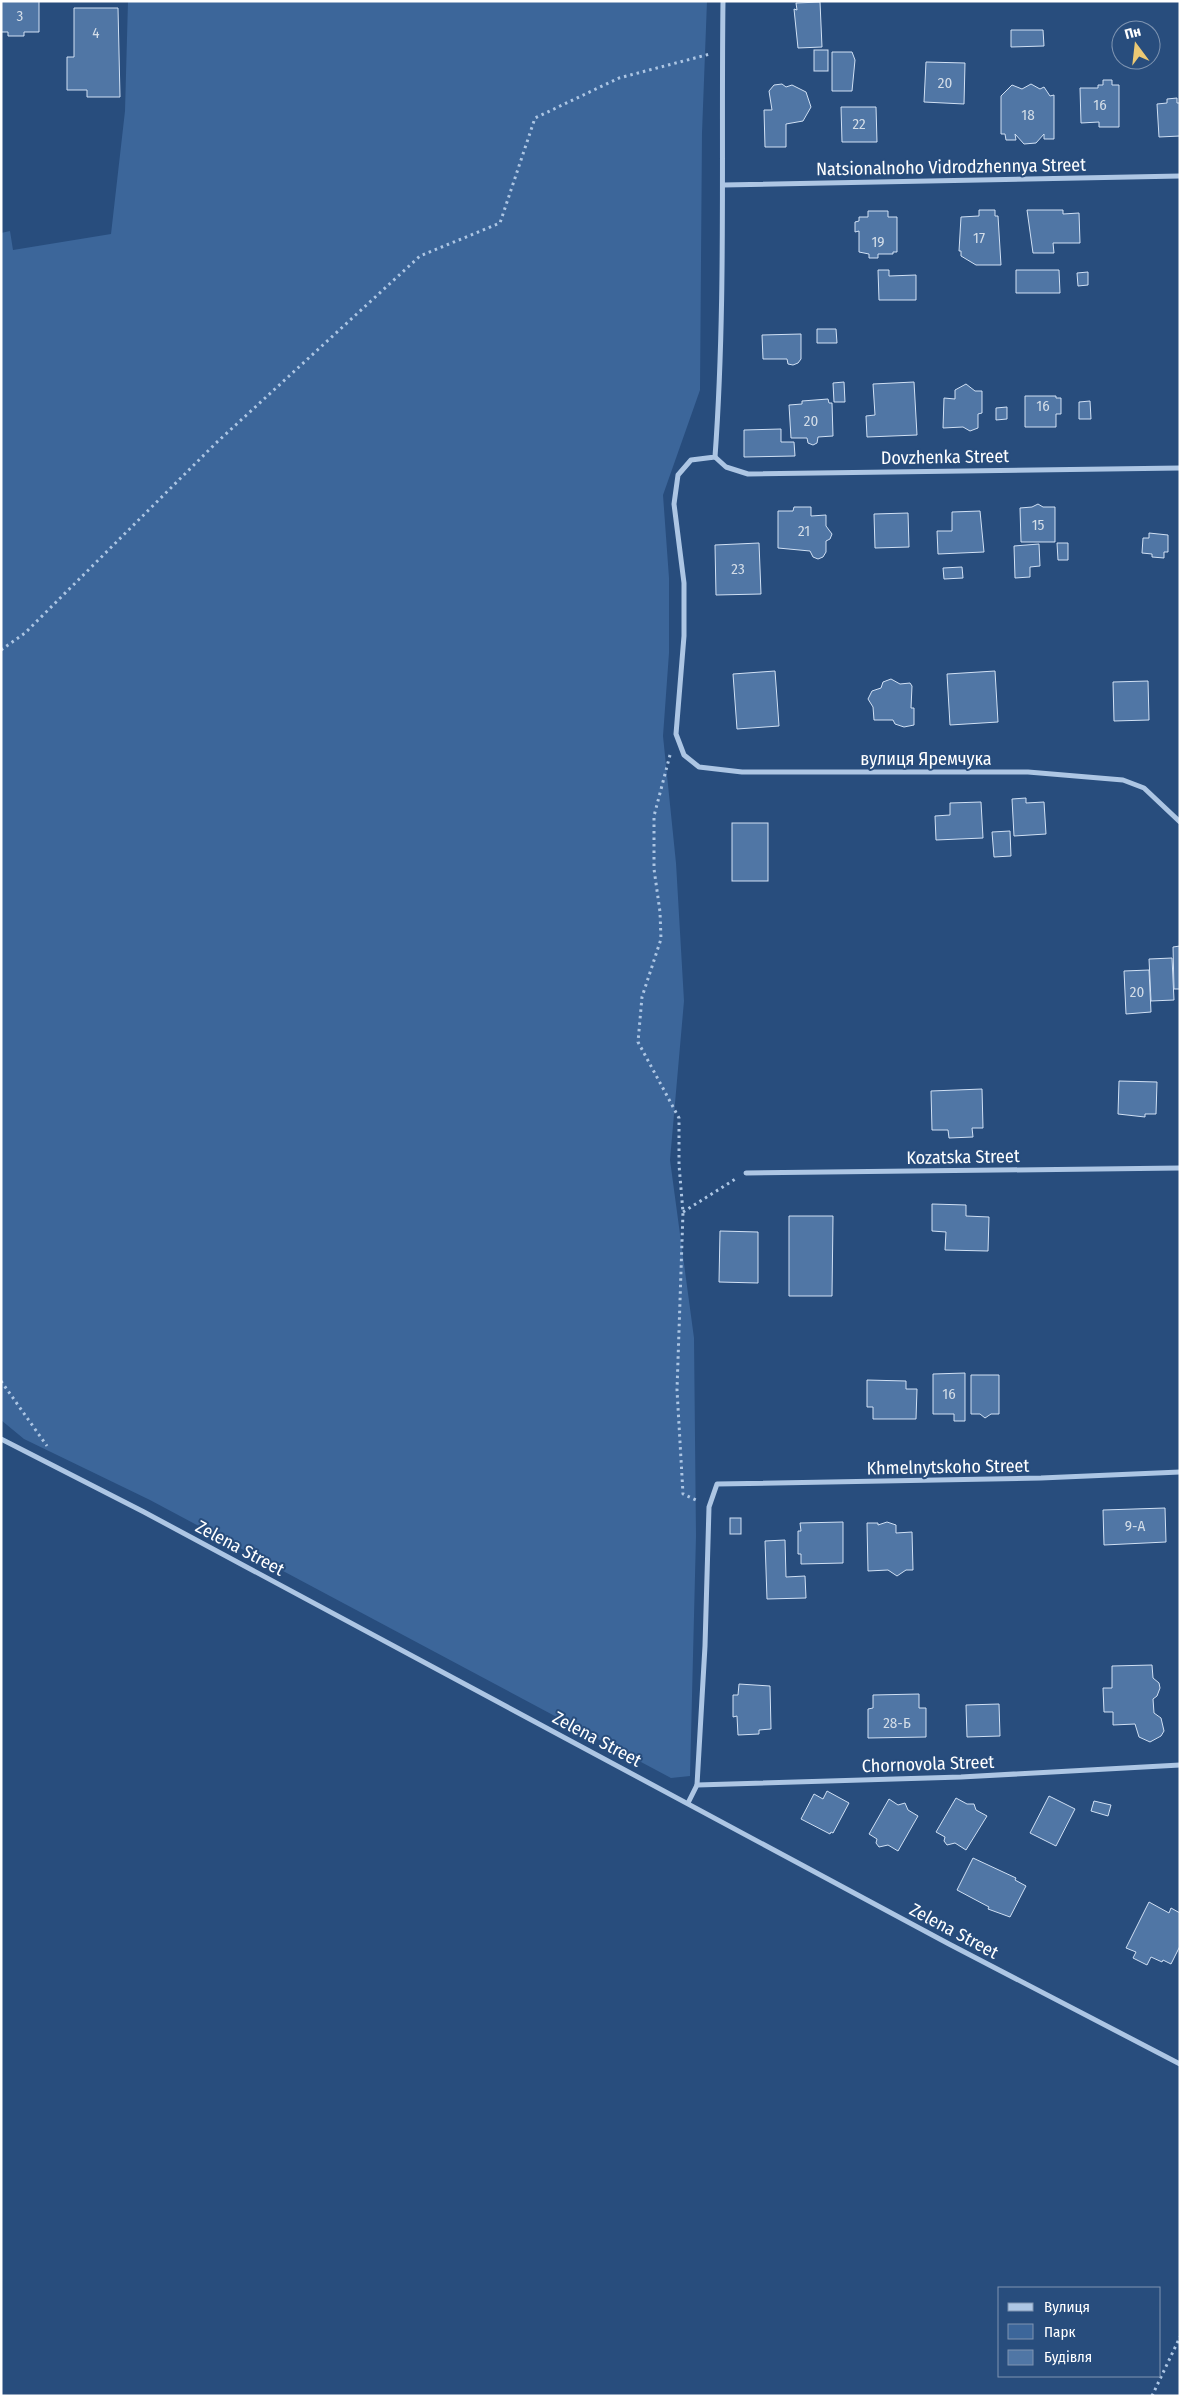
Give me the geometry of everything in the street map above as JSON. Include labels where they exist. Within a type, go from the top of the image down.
[{"type":"street","points":[[676,734],[684,636],[684,583],[674,504],[678,475],[691,460],[715,457],[718,411],[723,185],[723,1]]},
{"type":"street","name":"Natsionalnoho Vidrodzhennya Street","points":[[723,185],[1180,176]]},
{"type":"street","name":"Dovzhenka Street","points":[[715,457],[726,467],[748,474],[1180,468]]},
{"type":"street","name":"вулиця Яремчука","points":[[676,734],[684,754],[700,767],[716,769],[807,773],[1028,772],[1123,780],[1144,788],[1180,822]]},
{"type":"street","name":"Kozatska Street","points":[[746,1172],[1180,1168]]},
{"type":"street","name":"Zelena Street","points":[[1,1439],[64,1470],[949,1944],[1180,2064]]},
{"type":"street","name":"Khmelnytskoho Street","points":[[709,1507],[717,1484],[1041,1478],[1180,1472]]},
{"type":"street","points":[[688,1803],[696,1786],[705,1646],[709,1507]]},
{"type":"street","name":"Chornovola Street","points":[[696,1786],[961,1777],[1180,1765]]},
{"type":"path","points":[[1,650],[25,633],[216,443],[420,256],[500,223],[535,118],[619,78],[722,51]]},
{"type":"path","points":[[676,734],[654,816],[654,869],[660,912],[661,939],[642,998],[638,1042],[679,1118],[679,1165],[683,1212],[677,1390],[683,1494],[709,1507]]},
{"type":"path","points":[[683,1212],[746,1172]]},
{"type":"path","points":[[1,1382],[64,1470]]},
{"type":"path","points":[[1152,2396],[1180,2337]]},
{"type":"green space","points":[[128,1],[707,1],[702,133],[700,390],[663,495],[669,578],[669,653],[663,736],[676,863],[684,1001],[670,1160],[694,1338],[696,1536],[690,1776],[671,1778],[150,1500],[24,1439],[1,1420],[1,233],[10,231],[13,250],[111,234],[125,111]]},
{"type":"building","points":[[1,1],[39,1],[39,32],[24,32],[24,36],[8,36],[8,32],[1,32]]},
{"type":"building","points":[[820,2],[822,47],[798,48],[794,9],[797,10],[796,3]]},
{"type":"building","points":[[74,8],[118,8],[120,97],[87,97],[87,90],[67,90],[67,57],[74,57]]},
{"type":"building","points":[[1011,30],[1043,30],[1044,46],[1011,47]]},
{"type":"building","points":[[814,50],[828,50],[828,71],[814,71]]},
{"type":"building","points":[[832,52],[852,52],[855,60],[852,91],[832,91]]},
{"type":"building","points":[[926,62],[965,63],[964,104],[924,102]]},
{"type":"building","points":[[1103,80],[1112,80],[1112,85],[1119,85],[1119,127],[1099,127],[1099,122],[1081,123],[1080,88],[1098,88],[1098,85],[1103,85]]},
{"type":"building","points":[[782,84],[786,87],[792,85],[806,92],[811,107],[803,121],[786,124],[786,147],[765,147],[764,110],[772,110],[769,91],[774,85]]},
{"type":"building","points":[[1031,84],[1040,89],[1044,87],[1050,96],[1054,95],[1054,139],[1044,139],[1044,134],[1036,143],[1024,144],[1015,134],[1016,140],[1006,140],[1005,134],[1001,134],[1001,96],[1012,85],[1022,89]]},
{"type":"building","points":[[1177,98],[1177,103],[1180,103],[1180,136],[1159,137],[1157,104],[1167,103],[1167,99]]},
{"type":"building","points":[[841,107],[876,107],[877,142],[842,142]]},
{"type":"building","points":[[979,210],[995,210],[995,216],[998,216],[1001,265],[976,265],[961,256],[961,251],[959,251],[961,217],[979,216]]},
{"type":"building","points":[[1027,210],[1063,210],[1063,214],[1079,213],[1080,243],[1053,243],[1054,253],[1033,253]]},
{"type":"building","points":[[868,211],[888,211],[888,217],[897,217],[897,252],[893,252],[893,254],[878,254],[878,258],[869,258],[869,254],[859,252],[859,231],[855,232],[855,222],[859,221],[859,217],[868,217]]},
{"type":"building","points":[[878,270],[889,270],[889,276],[916,275],[916,300],[879,300]]},
{"type":"building","points":[[1016,270],[1059,270],[1060,293],[1016,293]]},
{"type":"building","points":[[1088,272],[1088,285],[1078,286],[1077,273]]},
{"type":"building","points":[[817,329],[836,329],[837,343],[817,343]]},
{"type":"building","points":[[801,334],[801,359],[798,363],[788,364],[787,359],[763,359],[762,335]]},
{"type":"building","points":[[844,382],[845,402],[834,402],[833,383]]},
{"type":"building","points":[[914,382],[917,435],[867,437],[866,416],[875,415],[873,384]]},
{"type":"building","points":[[966,384],[975,391],[982,391],[982,413],[978,414],[978,428],[970,431],[963,427],[943,428],[944,398],[955,399],[955,390]]},
{"type":"building","points":[[1025,396],[1056,396],[1056,398],[1061,398],[1061,414],[1056,414],[1056,427],[1025,427]]},
{"type":"building","points":[[828,399],[829,403],[832,403],[833,436],[818,437],[817,443],[813,445],[808,443],[807,438],[791,438],[789,405],[802,404],[802,401]]},
{"type":"building","points":[[1090,401],[1091,419],[1079,419],[1079,402]]},
{"type":"building","points":[[1007,407],[1007,419],[996,420],[996,408]]},
{"type":"building","points":[[781,429],[781,442],[794,442],[795,456],[744,457],[744,430]]},
{"type":"building","points":[[1038,504],[1043,507],[1055,507],[1055,542],[1021,542],[1020,508],[1032,507]]},
{"type":"building","points":[[794,507],[811,507],[811,516],[826,515],[826,526],[832,534],[830,539],[826,541],[826,552],[823,557],[818,559],[813,557],[810,551],[778,548],[778,511],[793,511]]},
{"type":"building","points":[[980,511],[984,552],[938,554],[937,531],[952,531],[952,512]]},
{"type":"building","points":[[908,513],[909,547],[875,548],[874,514]]},
{"type":"building","points":[[1149,533],[1168,535],[1168,552],[1164,552],[1164,558],[1152,557],[1152,554],[1142,553],[1143,538],[1149,538]]},
{"type":"building","points":[[759,543],[761,594],[716,595],[715,545]]},
{"type":"building","points":[[1057,543],[1068,543],[1068,560],[1058,560]]},
{"type":"building","points":[[1039,544],[1040,566],[1030,567],[1030,577],[1015,578],[1014,546]]},
{"type":"building","points":[[962,567],[963,578],[944,579],[943,568]]},
{"type":"building","points":[[775,671],[779,726],[737,729],[733,674]]},
{"type":"building","points":[[995,671],[998,722],[950,725],[947,674]]},
{"type":"building","points":[[891,679],[900,684],[910,683],[912,686],[911,708],[914,708],[914,725],[904,727],[895,724],[893,720],[874,720],[873,707],[868,699],[872,691],[881,688],[883,682]]},
{"type":"building","points":[[1148,681],[1149,720],[1114,721],[1113,682]]},
{"type":"building","points":[[1026,798],[1026,803],[1044,802],[1046,834],[1014,836],[1012,799]]},
{"type":"building","points":[[981,802],[983,838],[936,840],[935,816],[950,815],[950,803]]},
{"type":"building","points":[[732,823],[768,823],[768,881],[732,881]]},
{"type":"building","points":[[1010,831],[1011,856],[994,857],[992,832]]},
{"type":"building","points":[[1180,946],[1180,989],[1174,989],[1173,947]]},
{"type":"building","points":[[1172,958],[1174,1000],[1151,1001],[1149,959]]},
{"type":"building","points":[[1149,970],[1151,1012],[1126,1014],[1124,971]]},
{"type":"building","points":[[1119,1081],[1157,1082],[1156,1114],[1145,1114],[1145,1117],[1118,1114]]},
{"type":"building","points":[[982,1089],[983,1128],[972,1128],[973,1137],[949,1138],[948,1130],[932,1130],[931,1091]]},
{"type":"building","points":[[932,1204],[966,1205],[966,1216],[989,1217],[988,1251],[945,1250],[946,1232],[932,1231]]},
{"type":"building","points":[[789,1216],[833,1216],[832,1296],[789,1296]]},
{"type":"building","points":[[720,1231],[758,1232],[758,1283],[719,1282]]},
{"type":"building","points":[[965,1373],[965,1421],[954,1421],[954,1414],[933,1414],[933,1374]]},
{"type":"building","points":[[971,1375],[999,1375],[999,1414],[991,1414],[985,1418],[980,1414],[971,1414]]},
{"type":"building","points":[[867,1380],[906,1381],[906,1389],[917,1389],[916,1419],[873,1419],[873,1407],[867,1407]]},
{"type":"building","points":[[1165,1508],[1166,1542],[1104,1545],[1103,1510]]},
{"type":"building","points":[[730,1518],[741,1518],[741,1534],[730,1534]]},
{"type":"building","points":[[843,1522],[843,1563],[801,1564],[801,1554],[798,1554],[798,1531],[801,1531],[800,1523]]},
{"type":"building","points":[[887,1522],[896,1525],[896,1533],[912,1532],[913,1570],[906,1570],[897,1576],[888,1570],[868,1571],[867,1523],[878,1523],[878,1525]]},
{"type":"building","points":[[785,1540],[786,1577],[805,1576],[806,1598],[767,1599],[765,1541]]},
{"type":"building","points":[[1152,1665],[1153,1678],[1159,1683],[1160,1688],[1157,1696],[1153,1699],[1154,1713],[1161,1718],[1164,1731],[1161,1736],[1150,1742],[1139,1737],[1135,1724],[1113,1725],[1113,1712],[1104,1712],[1103,1688],[1112,1688],[1112,1666]]},
{"type":"building","points":[[739,1684],[770,1686],[771,1729],[759,1730],[759,1734],[738,1735],[737,1716],[733,1717],[733,1695],[738,1695]]},
{"type":"building","points":[[919,1694],[919,1708],[926,1708],[926,1737],[868,1738],[868,1709],[873,1708],[873,1695]]},
{"type":"building","points":[[999,1704],[1000,1736],[967,1737],[966,1705]]},
{"type":"building","points":[[827,1791],[849,1803],[833,1833],[831,1832],[830,1834],[801,1819],[814,1794],[823,1799]]},
{"type":"building","points":[[1049,1796],[1075,1809],[1056,1846],[1030,1833]]},
{"type":"building","points":[[956,1798],[967,1804],[974,1804],[976,1810],[987,1816],[966,1850],[955,1843],[947,1845],[944,1841],[945,1837],[936,1832]]},
{"type":"building","points":[[889,1799],[898,1805],[905,1803],[908,1810],[918,1816],[898,1851],[888,1845],[879,1847],[876,1843],[877,1839],[869,1834]]},
{"type":"building","points":[[1094,1801],[1111,1805],[1108,1816],[1091,1811]]},
{"type":"building","points":[[973,1858],[1016,1878],[1015,1880],[1026,1886],[1010,1917],[988,1909],[989,1907],[957,1890]]},
{"type":"building","points":[[1149,1902],[1169,1913],[1171,1908],[1180,1913],[1180,1946],[1171,1964],[1151,1957],[1147,1965],[1133,1958],[1136,1952],[1126,1948]]}]
